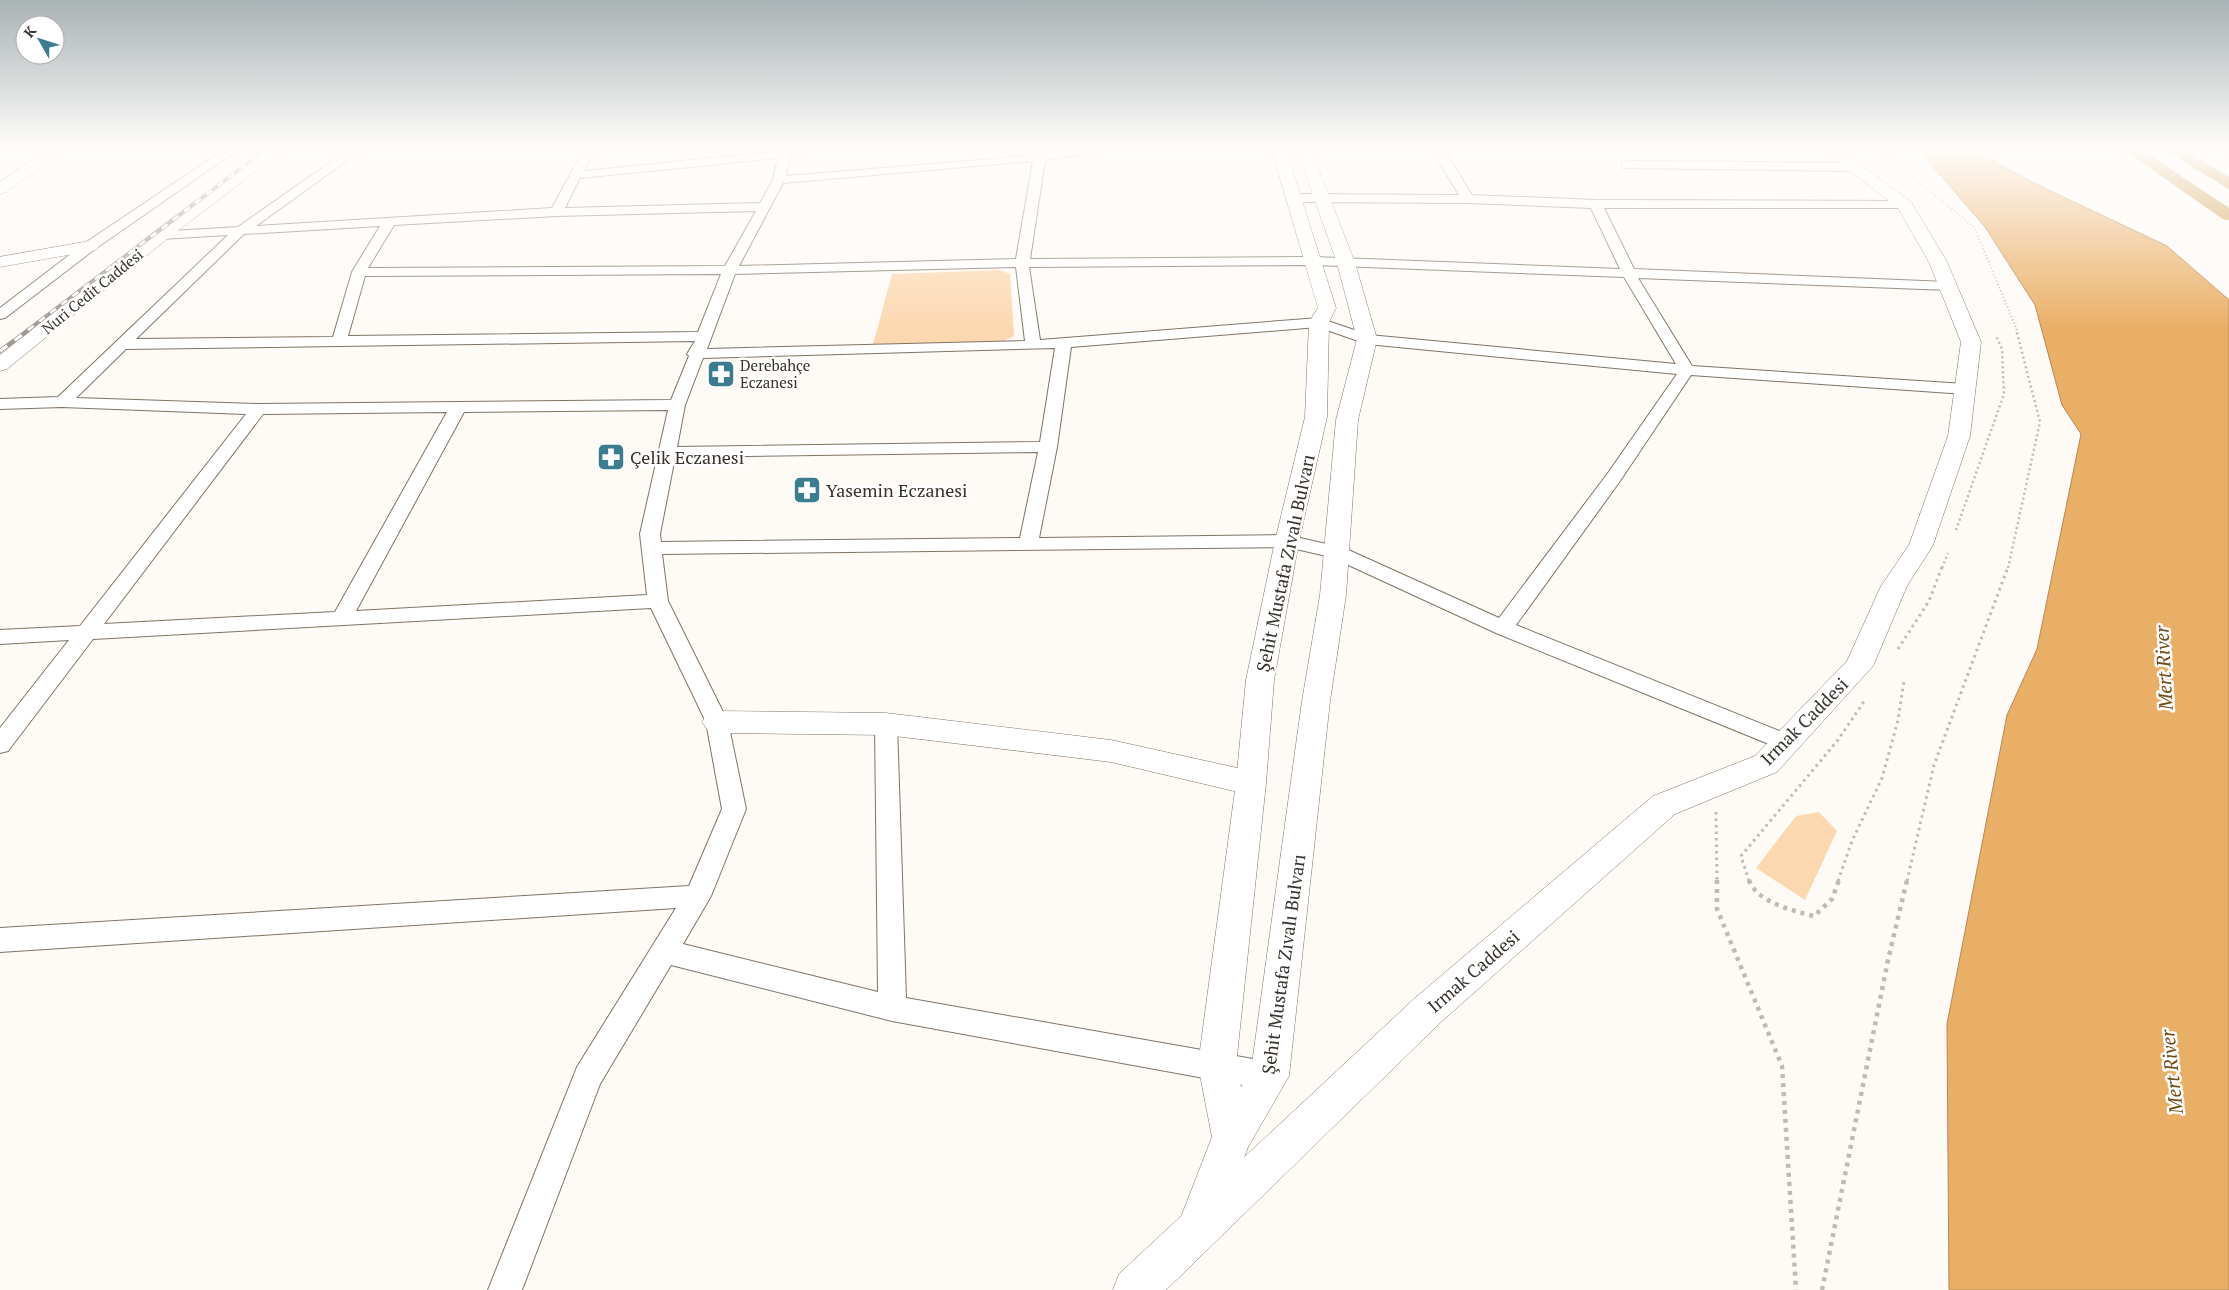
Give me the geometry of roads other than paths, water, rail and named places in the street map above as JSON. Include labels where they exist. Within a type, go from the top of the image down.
[{"type":"highway","points":[[2217,207],[2229,215]]},
{"type":"street","points":[[0,315],[90,246],[147,207]]},
{"type":"street","name":"Nuri Cedit Caddesi","points":[[0,365],[161,235],[199,207]]},
{"type":"street","points":[[62,402],[240,231],[274,207]]},
{"type":"street","points":[[556,212],[559,207]]},
{"type":"street","points":[[1031,207],[1022,263],[1033,345]]},
{"type":"street","name":"Şehit Mustafa Zıvalı Bulvarı","points":[[1232,1137],[1217,1065],[1251,783],[1260,680],[1279,592],[1287,541],[1316,417],[1319,322],[1327,308],[1314,261],[1309,207]]},
{"type":"street","name":"Şehit Mustafa Zıvalı Bulvarı","points":[[1232,1137],[1270,1076],[1316,701],[1333,595],[1347,420],[1367,338],[1346,262],[1313,207]]},
{"type":"street","points":[[1598,207],[1629,274],[1687,370]]},
{"type":"street","name":"Irmak Caddesi","points":[[1134,1290],[1428,1010],[1664,805],[1766,764],[1859,666],[1894,586],[1921,545],[1959,436],[1970,342],[1938,262],[1906,207]]},
{"type":"street","points":[[161,235],[556,212],[764,208],[730,270],[695,354],[677,405],[650,534],[658,600],[718,722],[734,809],[698,896],[666,952],[588,1077],[505,1290]]},
{"type":"street","points":[[339,341],[359,272],[389,222]]},
{"type":"street","points":[[0,262],[90,246]]},
{"type":"street","points":[[359,272],[730,270],[1022,263],[1314,261],[1948,286]]},
{"type":"street","points":[[695,354],[1033,345],[1319,322],[1367,338],[1687,370],[1965,389]]},
{"type":"street","points":[[123,344],[704,336]]},
{"type":"street","points":[[1029,542],[1048,447],[1064,342]]},
{"type":"street","points":[[1503,628],[1614,476],[1687,370]]},
{"type":"street","points":[[0,404],[62,402],[258,408],[677,405]]},
{"type":"street","points":[[341,618],[458,407]]},
{"type":"street","points":[[0,745],[258,408]]},
{"type":"street","points":[[667,452],[1048,447]]},
{"type":"street","points":[[652,548],[1029,542],[1287,541],[1337,552],[1503,628],[1786,742]]},
{"type":"street","points":[[0,637],[658,600]]},
{"type":"street","points":[[718,722],[886,724],[1111,751],[1251,783]]},
{"type":"street","points":[[886,724],[892,1008]]},
{"type":"street","points":[[0,940],[698,896]]},
{"type":"street","points":[[666,952],[892,1008],[1270,1076]]},
{"type":"street","points":[[1197,1230],[1232,1137]]},
{"type":"water","name":"Mert River","points":[[1968,207],[2085,207],[2167,246],[2229,300],[2229,1290],[1949,1290],[1947,1024],[2007,715],[2037,649],[2081,434],[2062,405],[2035,305],[1985,227]]},
{"type":"railway","points":[[28,330],[190,207]]},
{"type":"railway","points":[[0,351],[30,329]]},
{"type":"place","name":"Derebahçe Eczanesi","points":[[721,374]]},
{"type":"place","name":"Çelik Eczanesi","points":[[611,457]]},
{"type":"place","name":"Yasemin Eczanesi","points":[[807,490]]}]
